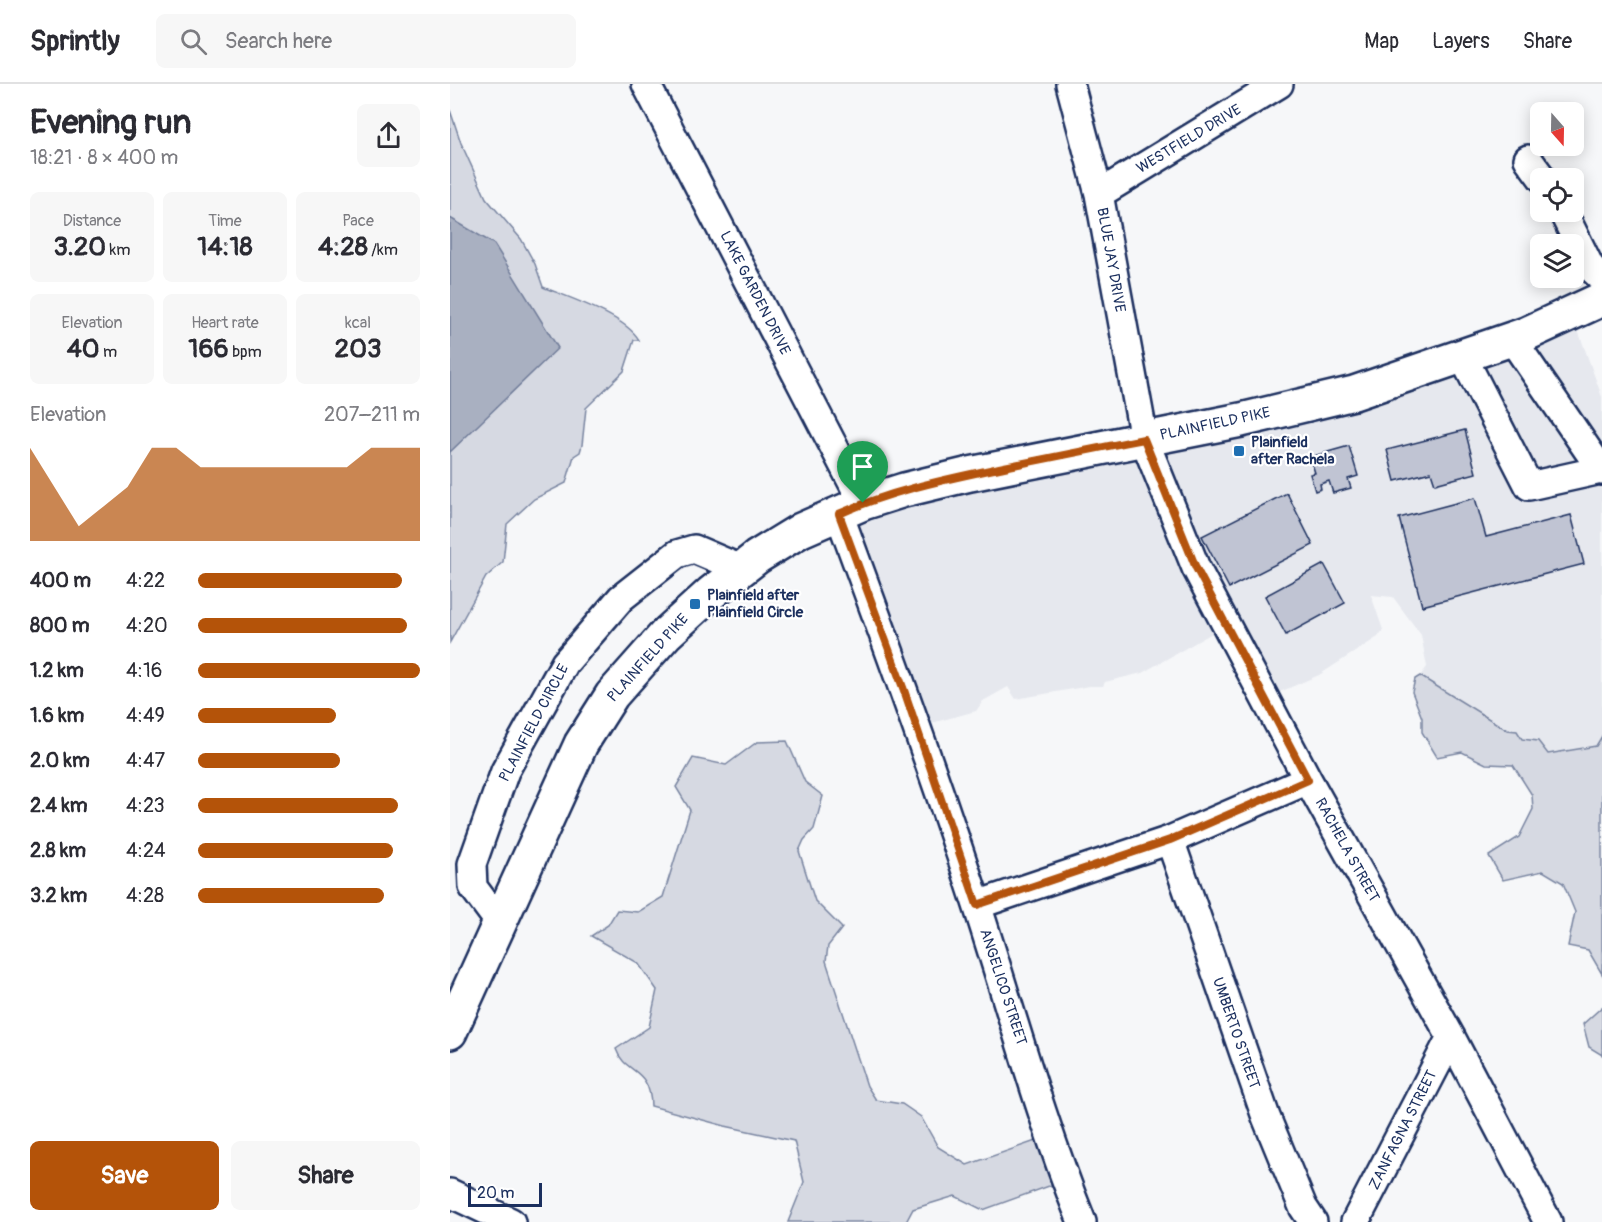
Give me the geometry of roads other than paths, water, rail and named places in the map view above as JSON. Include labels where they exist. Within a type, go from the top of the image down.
[{"type":"main road","name":"PLAINFIELD PIKE","points":[[450,1032],[581,744],[612,695],[666,634],[711,593],[757,556],[801,530],[851,508],[904,490],[970,474],[1240,420],[1354,393],[1512,339],[1602,299]]},
{"type":"street","name":"LAKE GARDEN DRIVE","points":[[646,84],[851,508]]},
{"type":"street","name":"BLUE JAY DRIVE","points":[[1070,84],[1099,194],[1144,439]]},
{"type":"street","name":"WESTFIELD DRIVE","points":[[1099,194],[1279,84]]},
{"type":"street","points":[[1568,222],[1590,267],[1602,278]]},
{"type":"street","points":[[1462,357],[1528,486],[1602,471],[1512,339]]},
{"type":"street","name":"RACHELA STREET","points":[[1144,439],[1196,568],[1308,780],[1451,1037],[1548,1222]]},
{"type":"street","name":"ANGELICO STREET","points":[[851,508],[905,693],[977,905],[1059,1166],[1082,1222]]},
{"type":"street","name":"PLAINFIELD CIRCLE","points":[[499,922],[473,887],[472,864],[505,771],[565,663],[621,598],[677,554],[694,549],[741,569]]},
{"type":"street","points":[[977,905],[1170,840],[1308,780]]},
{"type":"street","name":"UMBERTO STREET","points":[[1170,840],[1266,1118],[1303,1207],[1313,1222]]},
{"type":"street","name":"ZANFAGNA STREET","points":[[1355,1222],[1451,1037]]},
{"type":"street","points":[[450,1193],[511,1222]]},
{"type":"water","points":[[450,218],[494,244],[558,348],[450,452]]},
{"type":"place","name":"Plainfield after Rachela","points":[[1239,451]]},
{"type":"place","name":"Plainfield after Plainfield Circle","points":[[695,604]]}]
